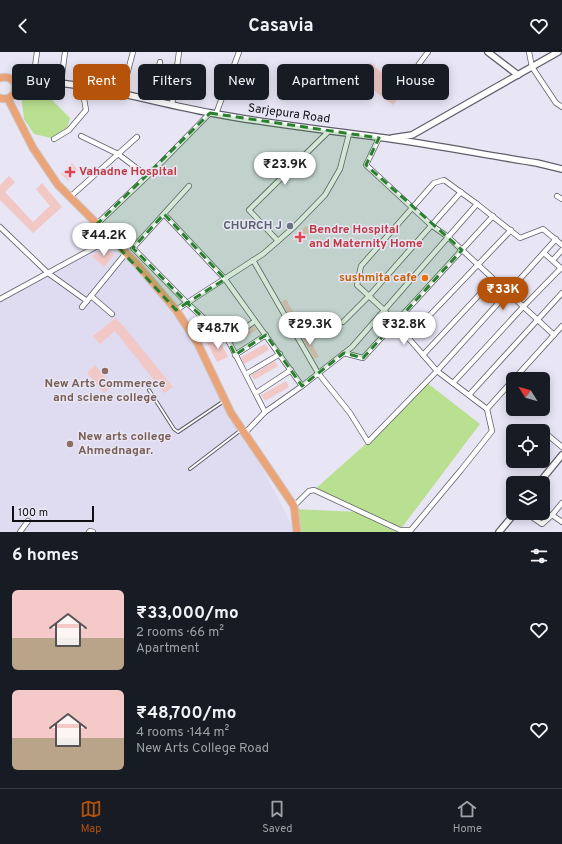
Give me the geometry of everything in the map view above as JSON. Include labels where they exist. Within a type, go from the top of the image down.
[{"type":"main road","points":[[0,78],[4,77],[12,80]]},
{"type":"main road","points":[[0,98],[8,99],[12,97]]},
{"type":"main road","points":[[8,99],[34,148],[58,185],[137,264],[176,310],[197,342],[231,413],[294,506],[297,532]]},
{"type":"street","points":[[35,64],[37,52]]},
{"type":"street","points":[[63,64],[65,52]]},
{"type":"street","points":[[129,64],[132,52]]},
{"type":"street","points":[[172,104],[179,52]]},
{"type":"street","points":[[97,224],[213,114],[239,52]]},
{"type":"street","points":[[419,64],[428,52]]},
{"type":"street","points":[[488,52],[518,75]]},
{"type":"street","points":[[529,52],[532,67],[556,103],[562,107]]},
{"type":"street","points":[[386,138],[412,135],[560,52]]},
{"type":"street","points":[[54,138],[69,130],[86,110],[84,100]]},
{"type":"street","name":"Sarjepura Road","points":[[152,100],[213,114],[259,122],[386,138],[537,163],[562,169]]},
{"type":"street","points":[[278,241],[248,210],[329,131]]},
{"type":"street","points":[[176,310],[263,254],[325,195],[340,169],[348,134]]},
{"type":"street","points":[[82,136],[118,154],[147,176]]},
{"type":"street","points":[[70,197],[137,137]]},
{"type":"street","points":[[379,138],[366,165],[431,225],[448,237],[554,335]]},
{"type":"street","points":[[294,506],[309,491],[314,490],[400,530],[411,530],[492,431],[487,409],[437,371],[384,310],[357,285],[361,266],[434,183],[444,180],[520,238],[544,229],[562,245]]},
{"type":"street","points":[[189,186],[133,248],[187,303],[228,340],[265,412]]},
{"type":"street","points":[[343,322],[369,296],[461,192]]},
{"type":"street","points":[[557,196],[562,199]]},
{"type":"street","points":[[243,432],[265,412],[302,386],[352,347],[477,204]]},
{"type":"street","points":[[164,214],[225,279],[302,386]]},
{"type":"street","points":[[344,353],[362,358],[493,216]]},
{"type":"street","points":[[0,227],[48,273],[86,301]]},
{"type":"street","points":[[408,338],[511,230]]},
{"type":"street","points":[[0,299],[112,238]]},
{"type":"street","points":[[254,260],[318,373],[350,413],[368,442],[437,371],[556,239]]},
{"type":"street","points":[[553,260],[562,250]]},
{"type":"street","points":[[82,307],[126,253]]},
{"type":"street","points":[[453,383],[523,306],[562,268],[544,253]]},
{"type":"street","points":[[423,355],[493,280]]},
{"type":"street","points":[[469,396],[562,293]]},
{"type":"street","points":[[91,296],[112,314]]},
{"type":"street","points":[[228,340],[255,321]]},
{"type":"street","points":[[521,372],[562,326]]},
{"type":"street","points":[[236,355],[266,335]]},
{"type":"street","points":[[246,374],[280,354]]},
{"type":"street","points":[[256,393],[291,370]]},
{"type":"street","points":[[487,409],[506,389]]},
{"type":"street","points":[[550,437],[562,447]]},
{"type":"street","points":[[545,476],[562,455]]},
{"type":"street","points":[[562,503],[552,516],[562,522]]},
{"type":"street","points":[[499,532],[509,520]]},
{"type":"street","points":[[536,520],[542,524],[547,520]]},
{"type":"street","points":[[20,532],[28,521]]},
{"type":"street","points":[[89,532],[90,530],[93,532]]},
{"type":"lane","points":[[149,390],[174,429],[178,432],[225,401]]},
{"type":"lane","points":[[190,469],[243,432]]},
{"type":"highlighted area","points":[[210,113],[379,138],[366,165],[462,250],[363,358],[344,353],[302,386],[266,335],[235,355],[228,340],[187,303],[176,310],[97,224]],"holes":[[[164,214],[225,279],[187,303],[133,248]]]},
{"type":"shaded area","name":"New Arts Commerece and sciene college","points":[[112,238],[176,310],[245,433],[295,532],[0,532],[0,299]]},
{"type":"green space","points":[[22,100],[53,100],[70,118],[67,128],[51,138],[34,134],[24,119]]},
{"type":"green space","points":[[426,382],[480,424],[400,530],[314,490],[368,442]]},
{"type":"green space","points":[[294,509],[359,512],[396,532],[300,532]]},
{"type":"building","points":[[374,66],[382,73],[382,97],[374,90]]},
{"type":"building","points":[[387,100],[397,100],[393,105]]},
{"type":"building","points":[[72,163],[78,170],[68,181],[61,174]]},
{"type":"building","points":[[9,176],[15,182],[5,192],[33,222],[50,206],[36,189],[42,183],[62,207],[33,233],[0,200],[0,185]]},
{"type":"building","points":[[306,226],[311,232],[299,243],[293,237]]},
{"type":"building","points":[[106,247],[114,255],[104,267],[92,256]]},
{"type":"building","points":[[286,299],[300,324],[295,326],[281,302]]},
{"type":"building","points":[[116,318],[173,387],[164,393],[115,331],[100,344],[93,336]]},
{"type":"building","points":[[254,326],[257,330],[234,343],[233,341]]},
{"type":"building","points":[[306,333],[319,357],[314,359],[301,335]]},
{"type":"building","points":[[218,337],[228,357],[217,362],[207,343]]},
{"type":"building","points":[[265,344],[269,350],[244,364],[241,357]]},
{"type":"building","points":[[275,361],[278,366],[254,380],[251,375]]},
{"type":"building","points":[[95,365],[113,386],[104,393],[87,373]]},
{"type":"building","points":[[286,381],[289,387],[265,401],[261,395]]},
{"type":"place","name":"Vahadne Hospital","points":[[70,172]]},
{"type":"place","name":"CHURCH J","points":[[290,226]]},
{"type":"place","name":"Bendre Hospital and Maternity Home","points":[[300,237]]},
{"type":"place","name":"sushmita cafe","points":[[425,278]]},
{"type":"place","name":"New Arts Commerece and sciene college","points":[[105,371]]},
{"type":"place","name":"New arts college Ahmednagar.","points":[[70,444]]}]
